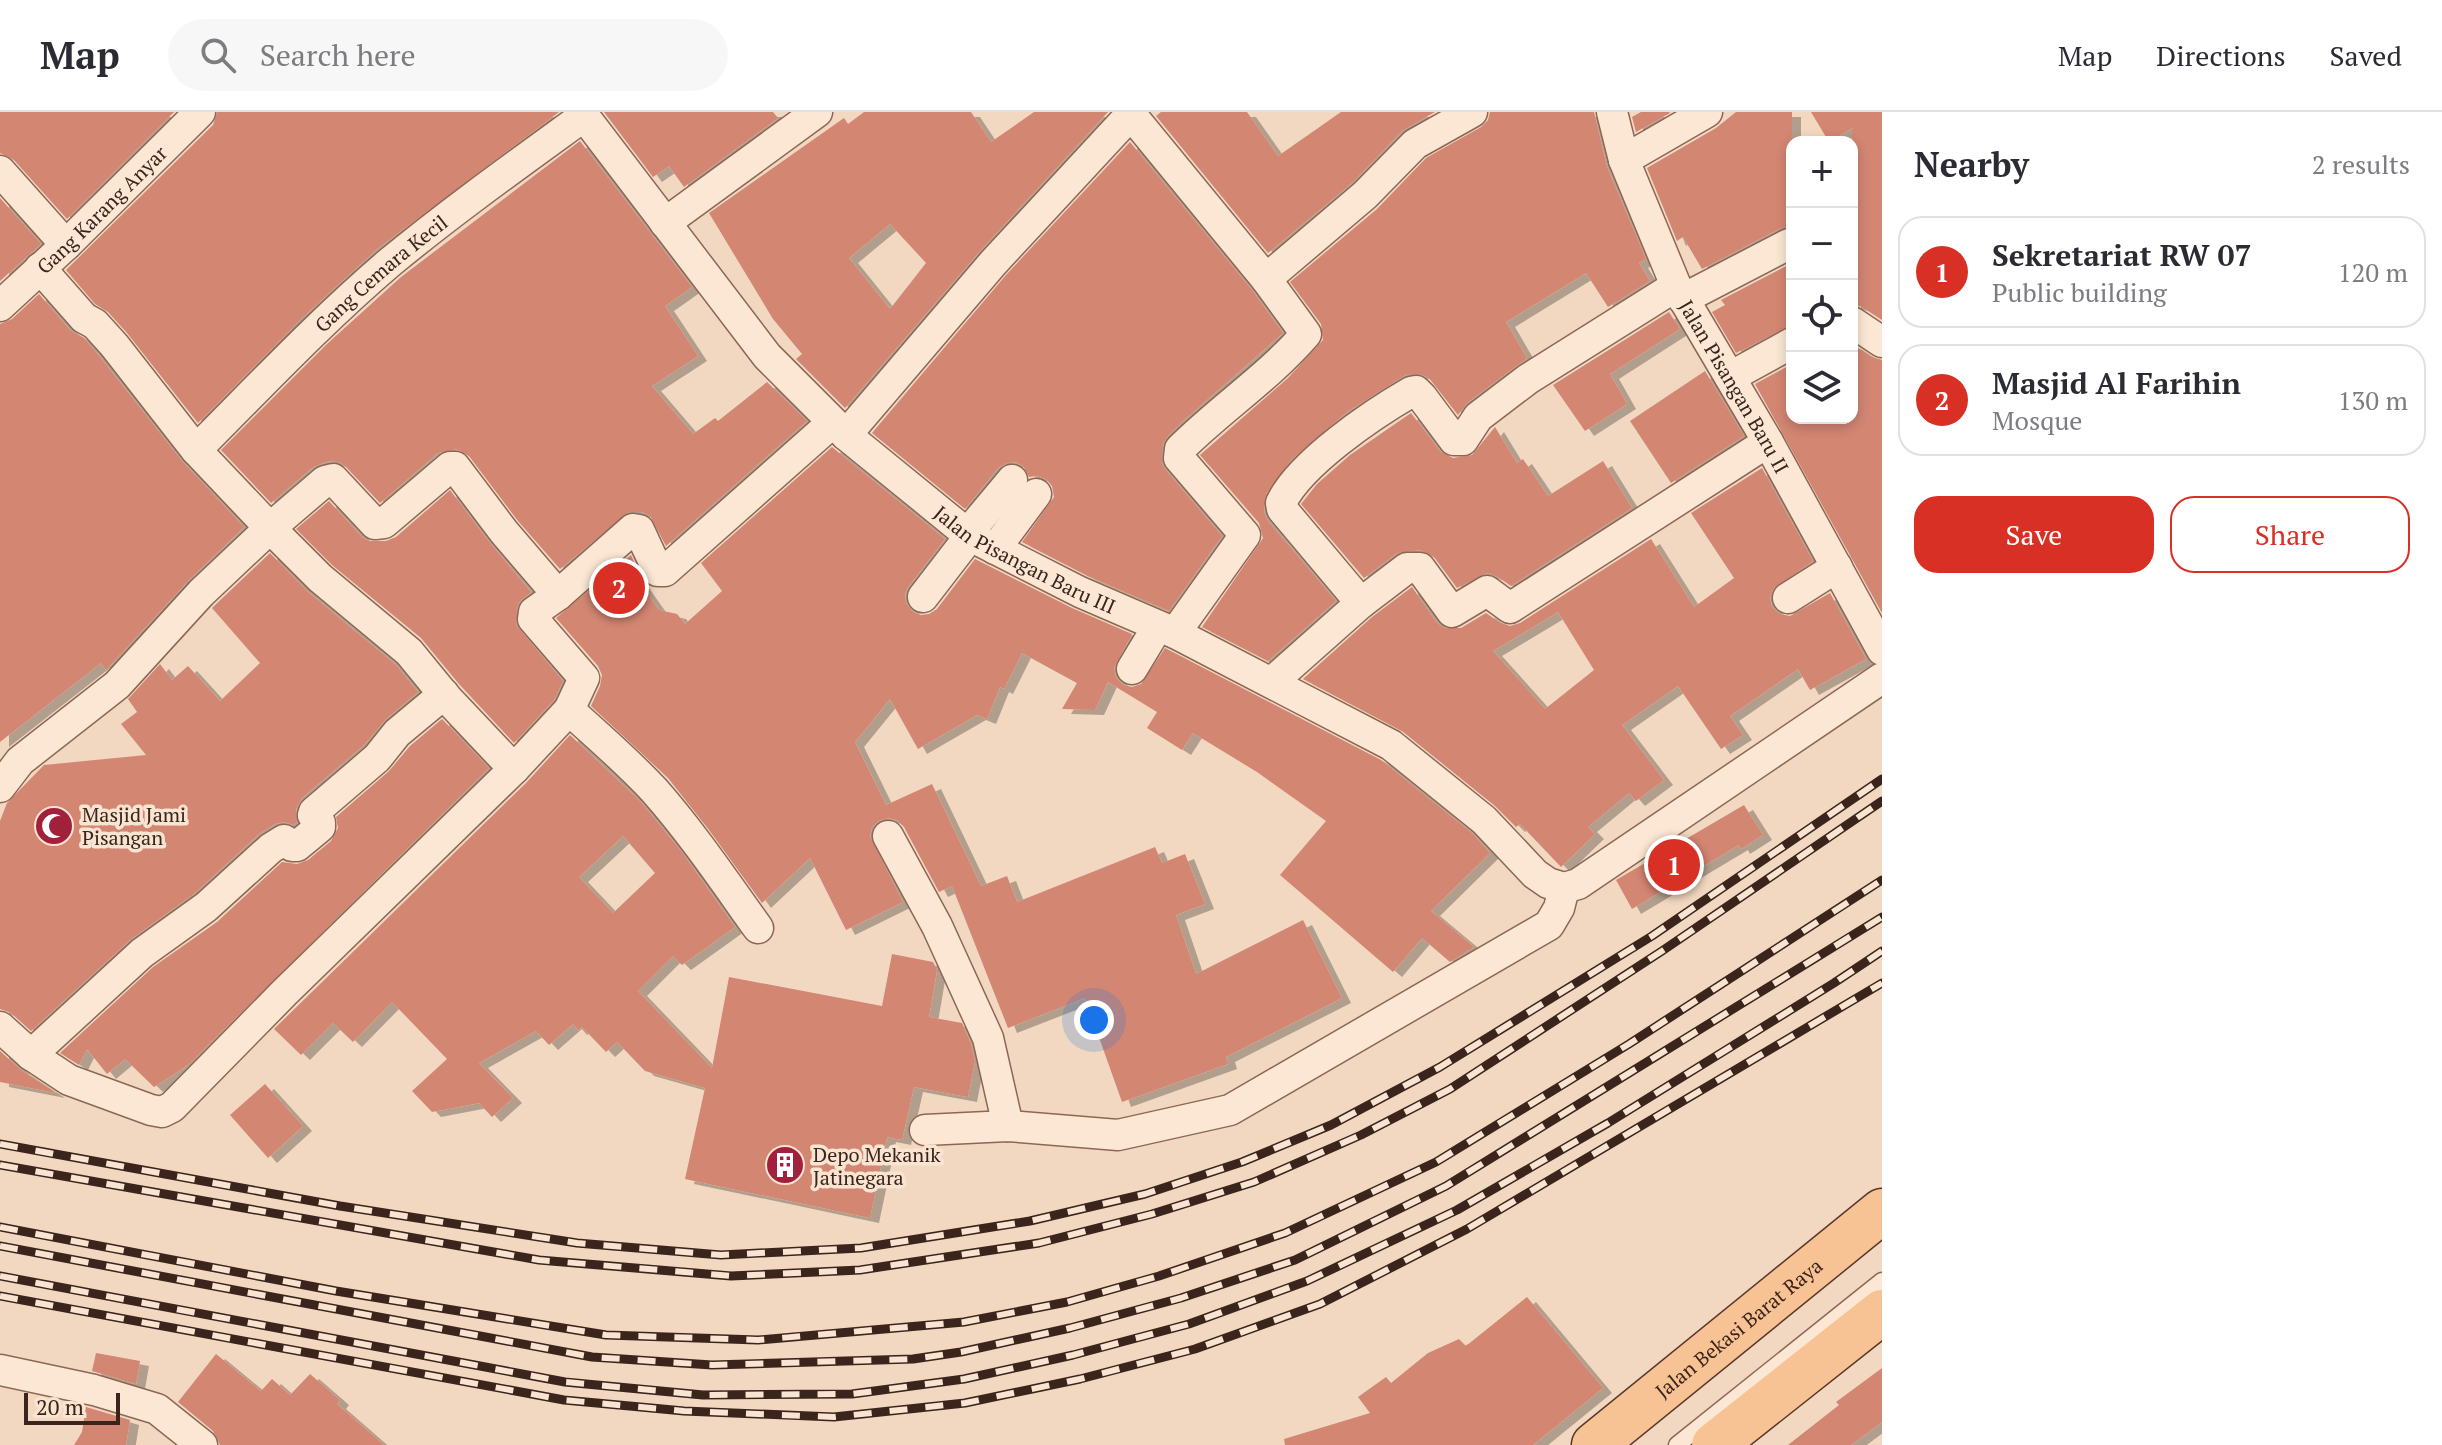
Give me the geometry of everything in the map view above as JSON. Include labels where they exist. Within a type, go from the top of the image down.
[{"type":"main road","name":"Jalan Bekasi Barat Raya","points":[[1594,1445],[1882,1211]]},
{"type":"main road","points":[[1714,1445],[1882,1312]]},
{"type":"street","name":"Gang Karang Anyar","points":[[0,306],[200,112]]},
{"type":"street","points":[[665,223],[817,112]]},
{"type":"street","points":[[1266,279],[1365,195],[1415,144],[1472,112]]},
{"type":"street","name":"Jalan Pisangan Baru II","points":[[1612,112],[1624,160],[1680,293],[1768,442],[1882,650]]},
{"type":"street","points":[[1624,160],[1707,112]]},
{"type":"street","points":[[0,1027],[31,1055],[69,1080],[151,1110],[162,1112],[172,1107],[514,769],[569,710],[584,678],[533,619],[534,612],[633,529],[639,530],[658,571],[665,571],[839,429],[1131,113],[1266,279],[1306,334],[1260,381],[1201,428],[1180,449],[1179,458],[1245,535],[1132,669]]},
{"type":"street","name":"Jalan Pisangan Baru III","points":[[582,114],[767,356],[839,429],[977,540],[1080,592],[1167,630],[1391,745],[1484,820],[1535,874],[1548,883],[1564,888]]},
{"type":"street","name":"Gang Cemara Kecil","points":[[196,450],[316,330],[388,264],[582,114]]},
{"type":"street","points":[[0,171],[66,245]]},
{"type":"street","points":[[1361,603],[1282,509],[1281,503],[1297,479],[1345,435],[1381,409],[1416,391],[1454,440],[1463,440],[1478,417],[1528,379],[1680,293],[1786,245]]},
{"type":"street","points":[[40,268],[84,318],[95,324],[114,345],[196,450],[320,578],[409,652],[514,769]]},
{"type":"street","points":[[1858,326],[1882,342]]},
{"type":"street","points":[[1730,377],[1786,346]]},
{"type":"street","points":[[1272,682],[1361,603],[1407,568],[1420,568],[1452,612],[1487,591],[1510,608],[1768,442]]},
{"type":"street","points":[[0,787],[20,761],[117,685],[201,593],[325,481],[333,479],[375,524],[384,523],[438,475],[455,467],[504,532],[558,595]]},
{"type":"street","points":[[923,597],[1024,487]]},
{"type":"street","points":[[1788,598],[1837,567]]},
{"type":"street","points":[[925,1130],[1008,1126],[1118,1135],[1230,1110],[1549,925],[1559,908],[1564,888],[1578,884],[1882,678]]},
{"type":"street","points":[[31,1055],[142,953],[206,907],[271,848],[284,840],[294,847],[320,827],[314,812],[368,766],[397,733],[444,694]]},
{"type":"street","points":[[569,710],[622,757],[657,794],[758,928]]},
{"type":"street","points":[[888,836],[937,926],[988,1038],[1008,1126]]},
{"type":"street","points":[[0,1370],[94,1390],[157,1409],[202,1445]]},
{"type":"lane","points":[[1677,1445],[1882,1281]]},
{"type":"building","points":[[0,112],[174,112],[67,219],[13,159],[0,153]]},
{"type":"building","points":[[217,112],[559,112],[377,249],[302,318],[198,423],[127,333],[108,312],[95,304],[66,270],[213,125]]},
{"type":"building","points":[[604,112],[773,112],[778,118],[684,187],[669,166],[653,177]]},
{"type":"building","points":[[864,112],[971,112],[991,142],[1034,112],[1108,112],[980,251],[845,408],[796,359],[802,354],[773,319],[709,213],[844,118],[848,124]],"holes":[[[890,224],[926,263],[890,309],[849,258]]]},
{"type":"building","points":[[1161,112],[1247,112],[1278,156],[1341,112],[1435,112],[1402,131],[1353,182],[1268,253],[1156,116]]},
{"type":"building","points":[[1490,112],[1594,112],[1607,167],[1646,259],[1639,263],[1650,281],[1608,307],[1586,273],[1506,322],[1527,358],[1467,403],[1458,415],[1429,378],[1407,374],[1347,412],[1292,459],[1266,494],[1264,512],[1268,521],[1336,601],[1268,661],[1202,627],[1263,538],[1259,523],[1200,455],[1288,378],[1323,340],[1321,324],[1290,282],[1377,209],[1426,158],[1481,127],[1488,120]]},
{"type":"building","points":[[1641,112],[1670,113],[1636,132],[1632,117]]},
{"type":"building","points":[[1736,112],[1792,112],[1792,136],[1786,136],[1786,228],[1702,269],[1683,237],[1677,241],[1647,168],[1716,128]]},
{"type":"building","points":[[1811,112],[1882,112],[1882,320],[1858,306],[1858,136],[1852,136],[1852,128],[1839,136],[1825,136]]},
{"type":"building","points":[[580,141],[692,287],[665,306],[698,356],[652,386],[693,434],[715,418],[718,421],[767,382],[807,421],[666,546],[650,516],[642,512],[629,512],[560,569],[518,521],[469,456],[456,449],[438,453],[380,503],[346,467],[329,461],[313,467],[271,503],[221,450],[327,344],[401,277]]},
{"type":"building","points":[[1130,142],[1252,290],[1283,333],[1183,421],[1162,446],[1165,469],[1222,536],[1169,611],[1088,576],[1022,542],[1054,497],[1052,486],[1046,479],[1029,477],[1023,466],[1016,462],[1007,463],[998,468],[965,509],[872,433],[1006,275]]},
{"type":"building","points":[[0,198],[41,244],[0,281]]},
{"type":"building","points":[[1786,266],[1786,328],[1736,353],[1712,312],[1725,305],[1721,300]]},
{"type":"building","points":[[39,294],[70,330],[84,338],[182,461],[244,527],[188,581],[106,670],[101,663],[0,742],[0,324],[12,319]]},
{"type":"building","points":[[1669,312],[1680,329],[1610,374],[1627,404],[1585,431],[1553,385]]},
{"type":"building","points":[[1858,348],[1882,360],[1882,613],[1755,384],[1786,367],[1786,424],[1858,424]]},
{"type":"building","points":[[1705,371],[1744,436],[1671,483],[1630,421]]},
{"type":"building","points":[[1411,413],[1440,451],[1453,458],[1472,455],[1495,427],[1517,463],[1523,459],[1548,496],[1603,461],[1632,508],[1511,586],[1487,573],[1457,588],[1434,557],[1420,550],[1397,553],[1364,578],[1301,504],[1317,484],[1350,455]]},
{"type":"building","points":[[832,447],[945,539],[908,587],[906,603],[913,612],[929,614],[937,609],[975,559],[1072,608],[1132,634],[1114,668],[1116,677],[1123,685],[1132,687],[1141,684],[1165,648],[1381,760],[1472,833],[1490,853],[1431,911],[1474,947],[1450,962],[1422,938],[1393,972],[1280,875],[1326,821],[1257,772],[1193,733],[1182,750],[1147,728],[1157,712],[1108,682],[1095,710],[1062,709],[1077,683],[1022,653],[1004,689],[1000,687],[987,719],[977,715],[918,749],[890,699],[855,742],[886,805],[932,784],[981,886],[1007,876],[1017,902],[1155,847],[1162,863],[1185,854],[1205,904],[1176,915],[1196,974],[1303,920],[1342,998],[1226,1057],[1228,1064],[1122,1102],[1085,998],[1008,1028],[952,886],[939,892],[904,827],[897,820],[888,818],[879,821],[872,827],[870,836],[903,902],[846,930],[810,858],[762,903],[668,778],[591,706],[602,675],[598,666],[556,618],[631,555],[640,576],[637,579],[659,610],[677,614],[685,624],[722,591],[701,563]]},
{"type":"building","points":[[1762,468],[1813,561],[1773,589],[1770,598],[1772,607],[1780,614],[1790,616],[1830,593],[1866,659],[1810,690],[1798,669],[1730,716],[1743,735],[1721,749],[1678,686],[1622,725],[1664,780],[1636,801],[1629,793],[1588,827],[1595,834],[1561,867],[1520,824],[1516,827],[1495,806],[1402,731],[1303,679],[1372,617],[1412,587],[1437,623],[1445,628],[1461,628],[1486,613],[1510,626],[1520,623],[1651,539],[1694,607],[1734,578],[1691,513]],"holes":[[[1558,612],[1594,670],[1545,709],[1493,651]]]},
{"type":"building","points":[[450,490],[531,592],[518,603],[516,625],[563,681],[554,700],[514,743],[421,638],[332,565],[296,529],[329,501],[362,537],[369,541],[386,541],[396,537]]},
{"type":"building","points":[[270,553],[308,592],[396,665],[418,692],[386,719],[364,745],[302,798],[296,809],[297,822],[294,825],[284,822],[275,824],[259,834],[195,893],[130,940],[31,1031],[11,1013],[0,1009],[0,821],[7,803],[44,765],[146,755],[121,724],[137,712],[128,699],[160,664],[172,680],[188,666],[220,701],[260,663],[212,608]]},
{"type":"building","points":[[442,719],[489,768],[188,1065],[154,1087],[125,1059],[107,1074],[87,1049],[79,1065],[60,1053],[153,967],[217,922],[282,862],[297,864],[308,860],[331,841],[338,828],[336,817]]},
{"type":"building","points":[[570,735],[641,802],[681,851],[735,927],[682,965],[673,956],[638,991],[712,1068],[729,977],[882,1006],[892,954],[933,962],[937,970],[929,1017],[962,1023],[975,1061],[968,1097],[914,1087],[902,1140],[887,1137],[870,1218],[685,1179],[705,1088],[645,1071],[617,1042],[606,1052],[582,1027],[578,1030],[573,1024],[549,1045],[536,1031],[479,1063],[513,1098],[492,1117],[479,1103],[432,1112],[412,1091],[447,1059],[392,1002],[353,1042],[333,1023],[301,1055],[274,1029],[527,782]],"holes":[[[623,836],[655,873],[613,913],[579,877]]]},
{"type":"building","points":[[1744,805],[1763,835],[1741,849],[1739,845],[1632,909],[1616,880]]},
{"type":"building","points":[[0,1051],[21,1070],[56,1093],[0,1082]]},
{"type":"building","points":[[265,1084],[303,1126],[268,1158],[230,1115]]},
{"type":"building","points":[[1527,1297],[1603,1388],[1533,1445],[1285,1445],[1284,1439],[1370,1413],[1358,1397],[1386,1377],[1391,1383],[1428,1353],[1459,1339],[1466,1346]]},
{"type":"building","points":[[96,1353],[140,1361],[136,1384],[92,1371]]},
{"type":"building","points":[[216,1354],[261,1391],[272,1379],[290,1395],[310,1374],[340,1400],[337,1404],[384,1445],[220,1445],[213,1431],[178,1402]]},
{"type":"building","points":[[1882,1368],[1882,1422],[1851,1445],[1788,1445],[1839,1405],[1836,1402]]},
{"type":"building","points":[[86,1407],[130,1420],[126,1445],[74,1445],[82,1432]]},
{"type":"railway","points":[[0,1144],[340,1206],[577,1243],[721,1255],[861,1248],[1030,1221],[1145,1194],[1242,1162],[1331,1125],[1440,1067],[1652,936],[1882,779]]},
{"type":"railway","points":[[0,1165],[539,1260],[731,1276],[860,1270],[1039,1243],[1152,1214],[1254,1182],[1361,1135],[1450,1089],[1662,951],[1882,801]]},
{"type":"railway","points":[[0,1227],[336,1291],[606,1335],[758,1340],[964,1322],[1067,1302],[1159,1276],[1285,1233],[1436,1162],[1629,1044],[1882,880]]},
{"type":"railway","points":[[0,1246],[592,1357],[712,1365],[913,1359],[961,1352],[1070,1328],[1181,1298],[1295,1260],[1446,1186],[1882,917]]},
{"type":"railway","points":[[0,1276],[565,1382],[703,1395],[852,1394],[964,1379],[1073,1355],[1189,1324],[1307,1281],[1457,1210],[1608,1123],[1882,951]]},
{"type":"railway","points":[[0,1296],[564,1400],[684,1411],[834,1417],[965,1403],[1080,1379],[1195,1349],[1320,1304],[1467,1229],[1882,983]]},
{"type":"place","name":"Masjid Al Farihin","points":[[619,588]]},
{"type":"place","name":"Masjid Jami Pisangan","points":[[54,826]]},
{"type":"place","name":"Sekretariat RW 07","points":[[1674,865]]},
{"type":"place","name":"Depo Mekanik Jatinegara","points":[[785,1165]]}]
